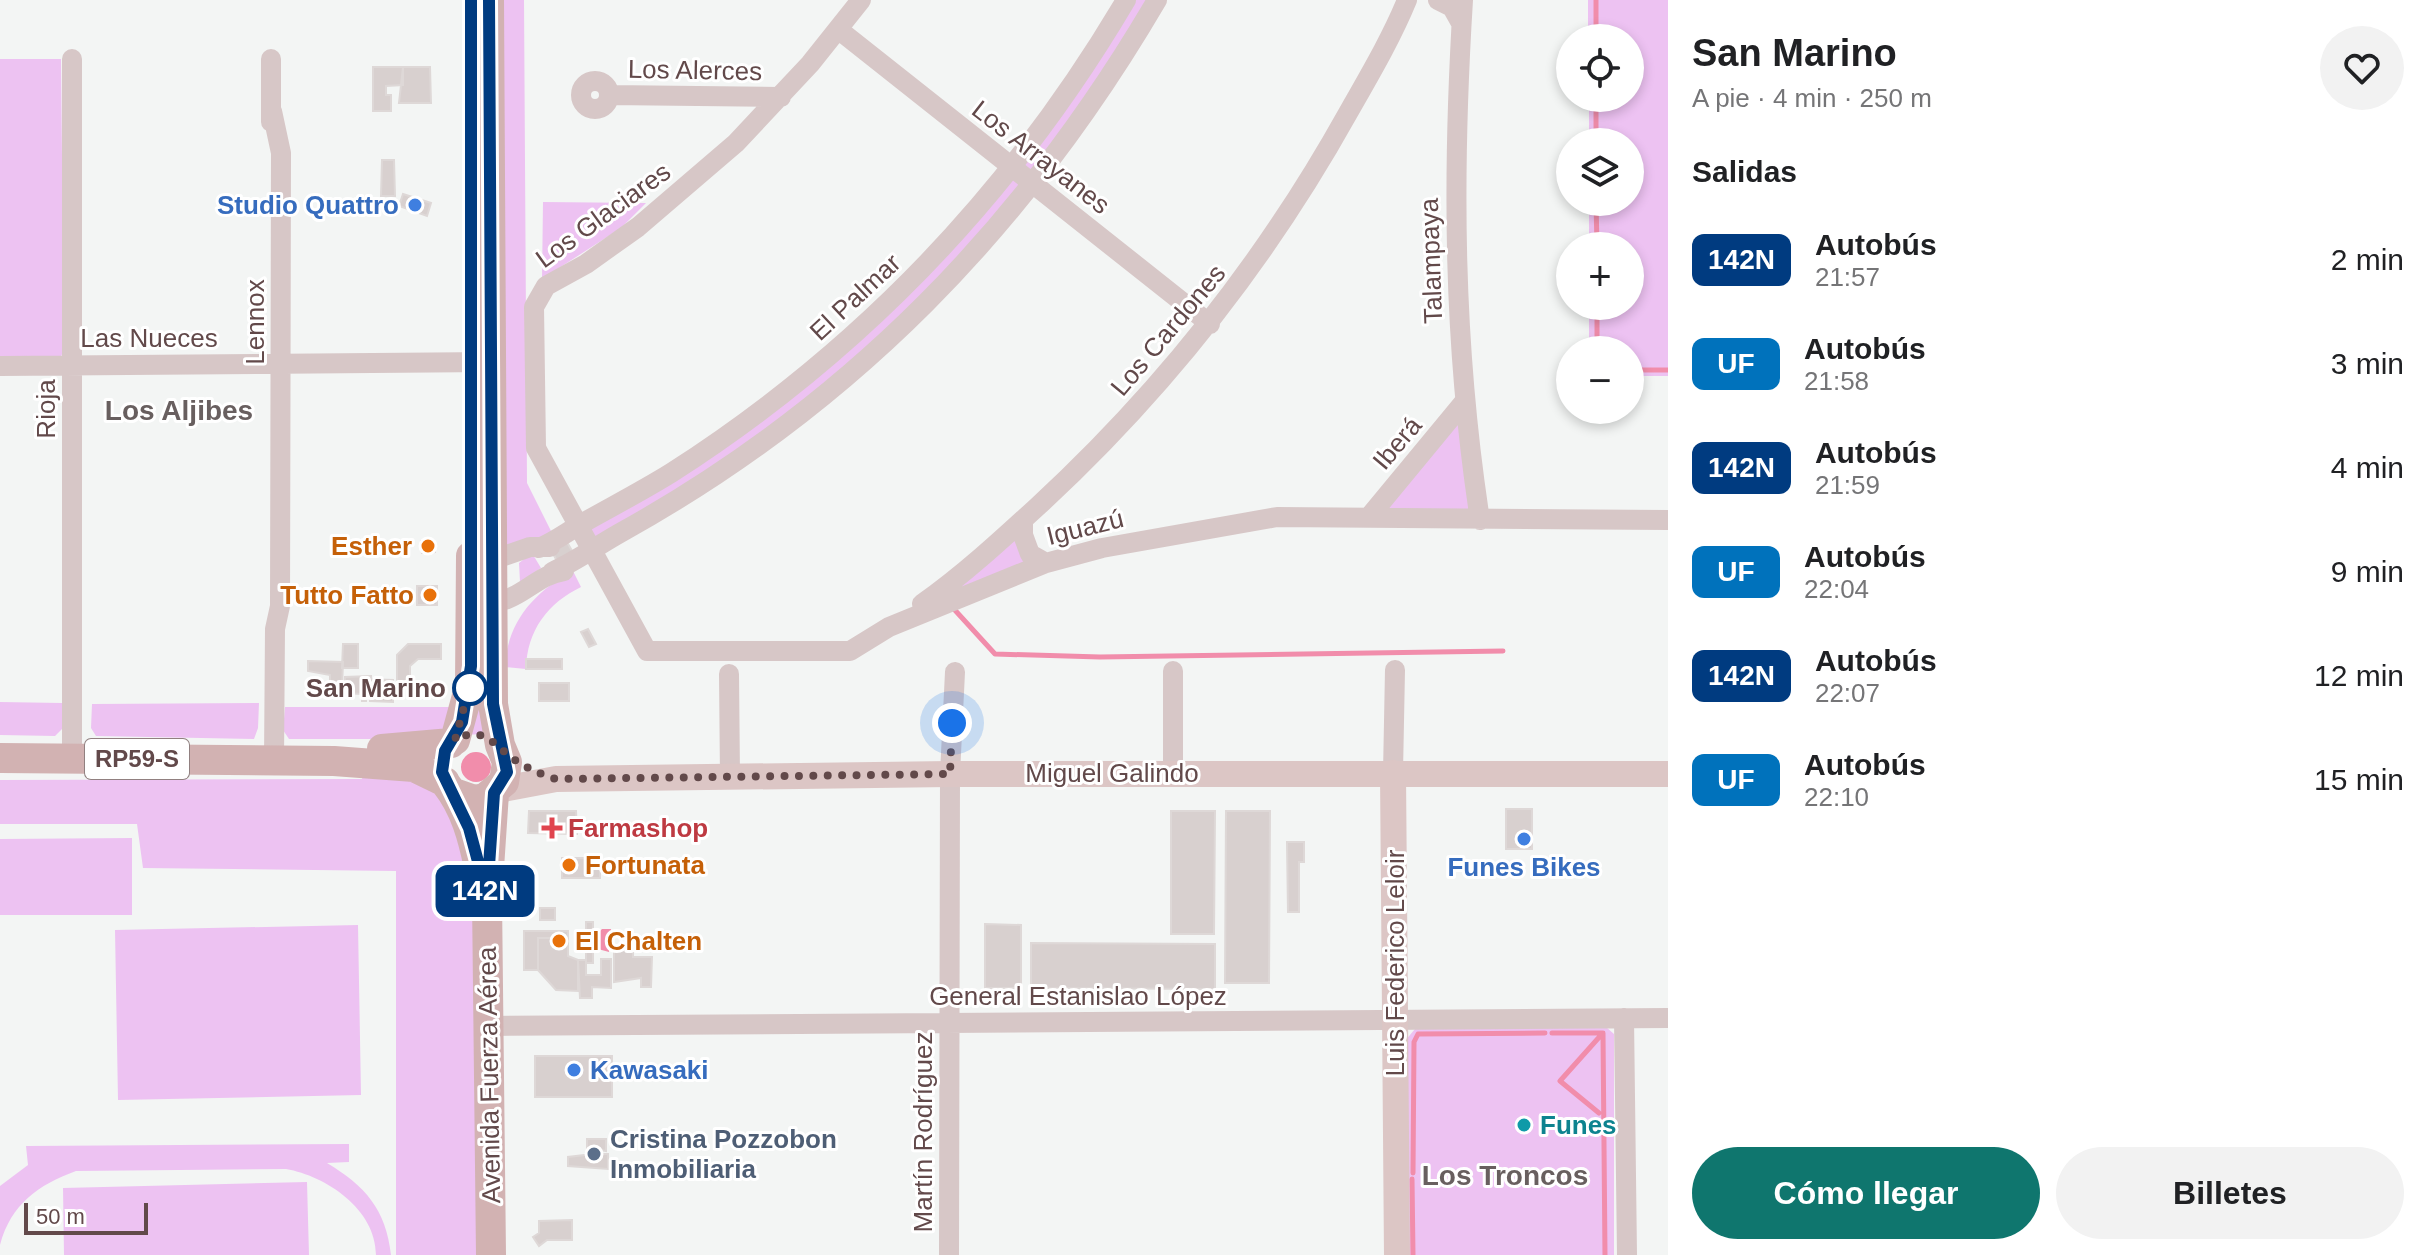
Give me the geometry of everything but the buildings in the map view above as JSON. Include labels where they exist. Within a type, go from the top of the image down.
[{"type":"main road","name":"Avenida Fuerza Aérea","points":[[471,0],[482,362]]},
{"type":"main road","name":"Avenida Fuerza Aérea","points":[[489,0],[482,362],[482,602],[493,704],[507,772],[496,792],[487,895],[491,1255]]},
{"type":"main road","name":"Avenida Fuerza Aérea","points":[[482,602],[470,685],[453,741],[442,762],[471,836],[487,895]]},
{"type":"main road","name":"RP59-S","points":[[334,761],[364,750],[453,741],[473,733],[483,734],[502,748]]},
{"type":"main road","name":"Miguel Galindo","points":[[502,748],[536,773],[556,779]]},
{"type":"main road","name":"RP59-S","points":[[0,758],[334,761],[414,767],[450,788]]},
{"type":"main road","name":"Luis Federico Leloir","points":[[1393,773],[1397,1255]]},
{"type":"main road","name":"Miguel Galindo","points":[[496,792],[556,779],[950,774],[1668,774]]},
{"type":"main road","points":[[450,788],[474,800],[496,792]]},
{"type":"street","name":"Los Glaciares","points":[[592,549],[536,448],[534,307],[546,286],[586,264],[648,219],[736,143],[781,97],[861,0]]},
{"type":"street","name":"El Palmar","points":[[482,563],[548,545],[717,443],[793,387],[905,289],[1013,168],[1058,109],[1126,0]]},
{"type":"street","name":"El Palmar","points":[[482,602],[515,597],[560,568],[563,571],[579,563],[592,549],[734,465],[811,407],[925,307],[1034,185],[1088,111],[1157,0]]},
{"type":"street","points":[[1438,0],[1452,7],[1461,23]]},
{"type":"street","name":"Talampaya","points":[[1463,0],[1454,176],[1464,402],[1480,520]]},
{"type":"street","name":"Los Cardones","points":[[889,627],[948,586],[1023,520],[1120,427],[1210,324],[1264,252],[1314,174],[1409,3]]},
{"type":"street","name":"Los Arrayanes","points":[[839,30],[1210,324]]},
{"type":"street","name":"Rioja","points":[[72,59],[72,759]]},
{"type":"street","name":"Lennox","points":[[271,59],[272,111],[281,153],[275,363],[280,606],[275,629],[274,760]]},
{"type":"street","name":"Los Alerces","points":[[609,95],[781,97]]},
{"type":"street","name":"Las Nueces","points":[[0,366],[482,362]]},
{"type":"street","name":"Iberá","points":[[1369,517],[1464,402]]},
{"type":"street","name":"Iguazú","points":[[592,549],[647,651],[850,651],[889,627],[1046,563],[1102,548],[1218,525],[1277,517],[1668,520]]},
{"type":"street","points":[[1023,520],[1023,535],[1030,554],[1046,563]]},
{"type":"street","name":"Luis Federico Leloir","points":[[1393,773],[1395,670]]},
{"type":"street","points":[[1173,671],[1173,773]]},
{"type":"street","name":"Martín Rodríguez","points":[[949,1255],[950,774],[955,672]]},
{"type":"street","points":[[729,674],[730,777]]},
{"type":"street","points":[[1624,1018],[1627,1255]]},
{"type":"street","name":"General Estanislao López","points":[[488,1026],[1668,1018]]},
{"type":"shaded area","points":[[471,0],[524,0],[527,483],[554,537],[492,560],[492,738],[483,734],[464,735],[471,666]]},
{"type":"shaded area","points":[[1126,0],[1157,0],[1080,123],[864,364],[592,549],[578,526],[717,443],[961,230]]},
{"type":"shaded area","points":[[1588,0],[1668,0],[1668,376],[1644,376],[1644,336],[1589,336],[1589,320],[1644,320],[1644,232],[1589,232],[1589,216],[1644,216],[1644,128],[1589,128],[1589,112],[1644,112],[1644,24],[1588,24]]},
{"type":"shaded area","points":[[0,59],[61,59],[64,349],[61,357],[54,360],[0,356]]},
{"type":"shaded area","points":[[543,202],[646,203],[621,228],[542,279]]},
{"type":"shaded area","points":[[1464,402],[1480,520],[1369,517]]},
{"type":"shaded area","points":[[1023,520],[1046,563],[937,607]]},
{"type":"shaded area","points":[[532,553],[541,568],[520,582],[519,563]]},
{"type":"shaded area","points":[[573,571],[581,587],[559,601],[542,619],[530,642],[526,669],[505,667],[511,636],[525,610],[546,589]]},
{"type":"shaded area","points":[[0,702],[62,703],[62,729],[55,736],[0,735]]},
{"type":"shaded area","points":[[259,703],[258,728],[254,739],[96,736],[91,728],[92,704]]},
{"type":"shaded area","points":[[285,707],[455,707],[441,732],[426,739],[289,739],[283,730]]},
{"type":"shaded area","points":[[476,752],[482,753],[490,761],[490,773],[482,781],[476,782],[470,781],[462,773],[461,767],[462,761],[470,753]]},
{"type":"shaded area","points":[[363,766],[441,787],[476,889],[482,1255],[396,1255],[396,871],[143,868],[137,824],[0,824],[0,780],[362,779]]},
{"type":"shaded area","points":[[132,838],[132,915],[0,915],[0,839]]},
{"type":"shaded area","points":[[358,925],[361,1095],[118,1100],[115,930]]},
{"type":"shaded area","points":[[602,929],[611,929],[609,952],[598,949],[598,933]]},
{"type":"shaded area","points":[[1606,1027],[1614,1034],[1614,1255],[1406,1255],[1404,1042],[1415,1029]]},
{"type":"shaded area","points":[[349,1144],[349,1162],[327,1163],[363,1190],[371,1200],[384,1224],[391,1255],[376,1255],[368,1223],[346,1197],[317,1179],[286,1169],[76,1171],[28,1198],[11,1218],[0,1245],[0,1186],[28,1165],[26,1146]]},
{"type":"shaded area","points":[[307,1182],[309,1255],[64,1255],[63,1188]]},
{"type":"waterway","points":[[1596,0],[1596,24]]},
{"type":"waterway","points":[[1596,112],[1596,128]]},
{"type":"waterway","points":[[1596,216],[1597,232]]},
{"type":"waterway","points":[[1597,320],[1597,336]]},
{"type":"waterway","points":[[1644,370],[1668,370]]},
{"type":"waterway","points":[[953,608],[995,654],[1100,657],[1503,651]]},
{"type":"waterway","points":[[1413,1173],[1414,1042],[1418,1034],[1545,1033]]},
{"type":"waterway","points":[[1552,1033],[1602,1033]]},
{"type":"waterway","points":[[1603,1033],[1605,1255]]},
{"type":"waterway","points":[[1599,1113],[1560,1081],[1602,1034]]},
{"type":"waterway","points":[[1412,1179],[1413,1255]]},
{"type":"bus line","name":"142N","points":[[471,0],[471,666],[462,722],[455,740],[445,751],[442,772],[469,828],[487,895],[494,793],[504,782],[507,772],[507,762],[495,726],[493,704],[489,0]]},
{"type":"place","name":"Studio Quattro","points":[[415,205]]},
{"type":"place","name":"Esther","points":[[428,546]]},
{"type":"place","name":"Tutto Fatto","points":[[430,595]]},
{"type":"place","name":"San Marino","points":[[470,688]]},
{"type":"place","name":"Farmashop","points":[[552,828]]},
{"type":"place","name":"Funes Bikes","points":[[1524,839]]},
{"type":"place","name":"Fortunata","points":[[569,865]]},
{"type":"place","name":"El Chalten","points":[[559,941]]},
{"type":"place","name":"Kawasaki","points":[[574,1070]]},
{"type":"place","name":"Funes","points":[[1524,1125]]},
{"type":"place","name":"Cristina Pozzobon Inmobiliaria","points":[[594,1154]]},
{"type":"district","name":"Los Aljibes","points":[[179,410]]},
{"type":"district","name":"Los Troncos","points":[[1505,1175]]},
{"type":"route","points":[[470,688],[470,685],[455,740],[473,733],[483,734],[536,773],[556,779],[950,774],[952,723]]}]
